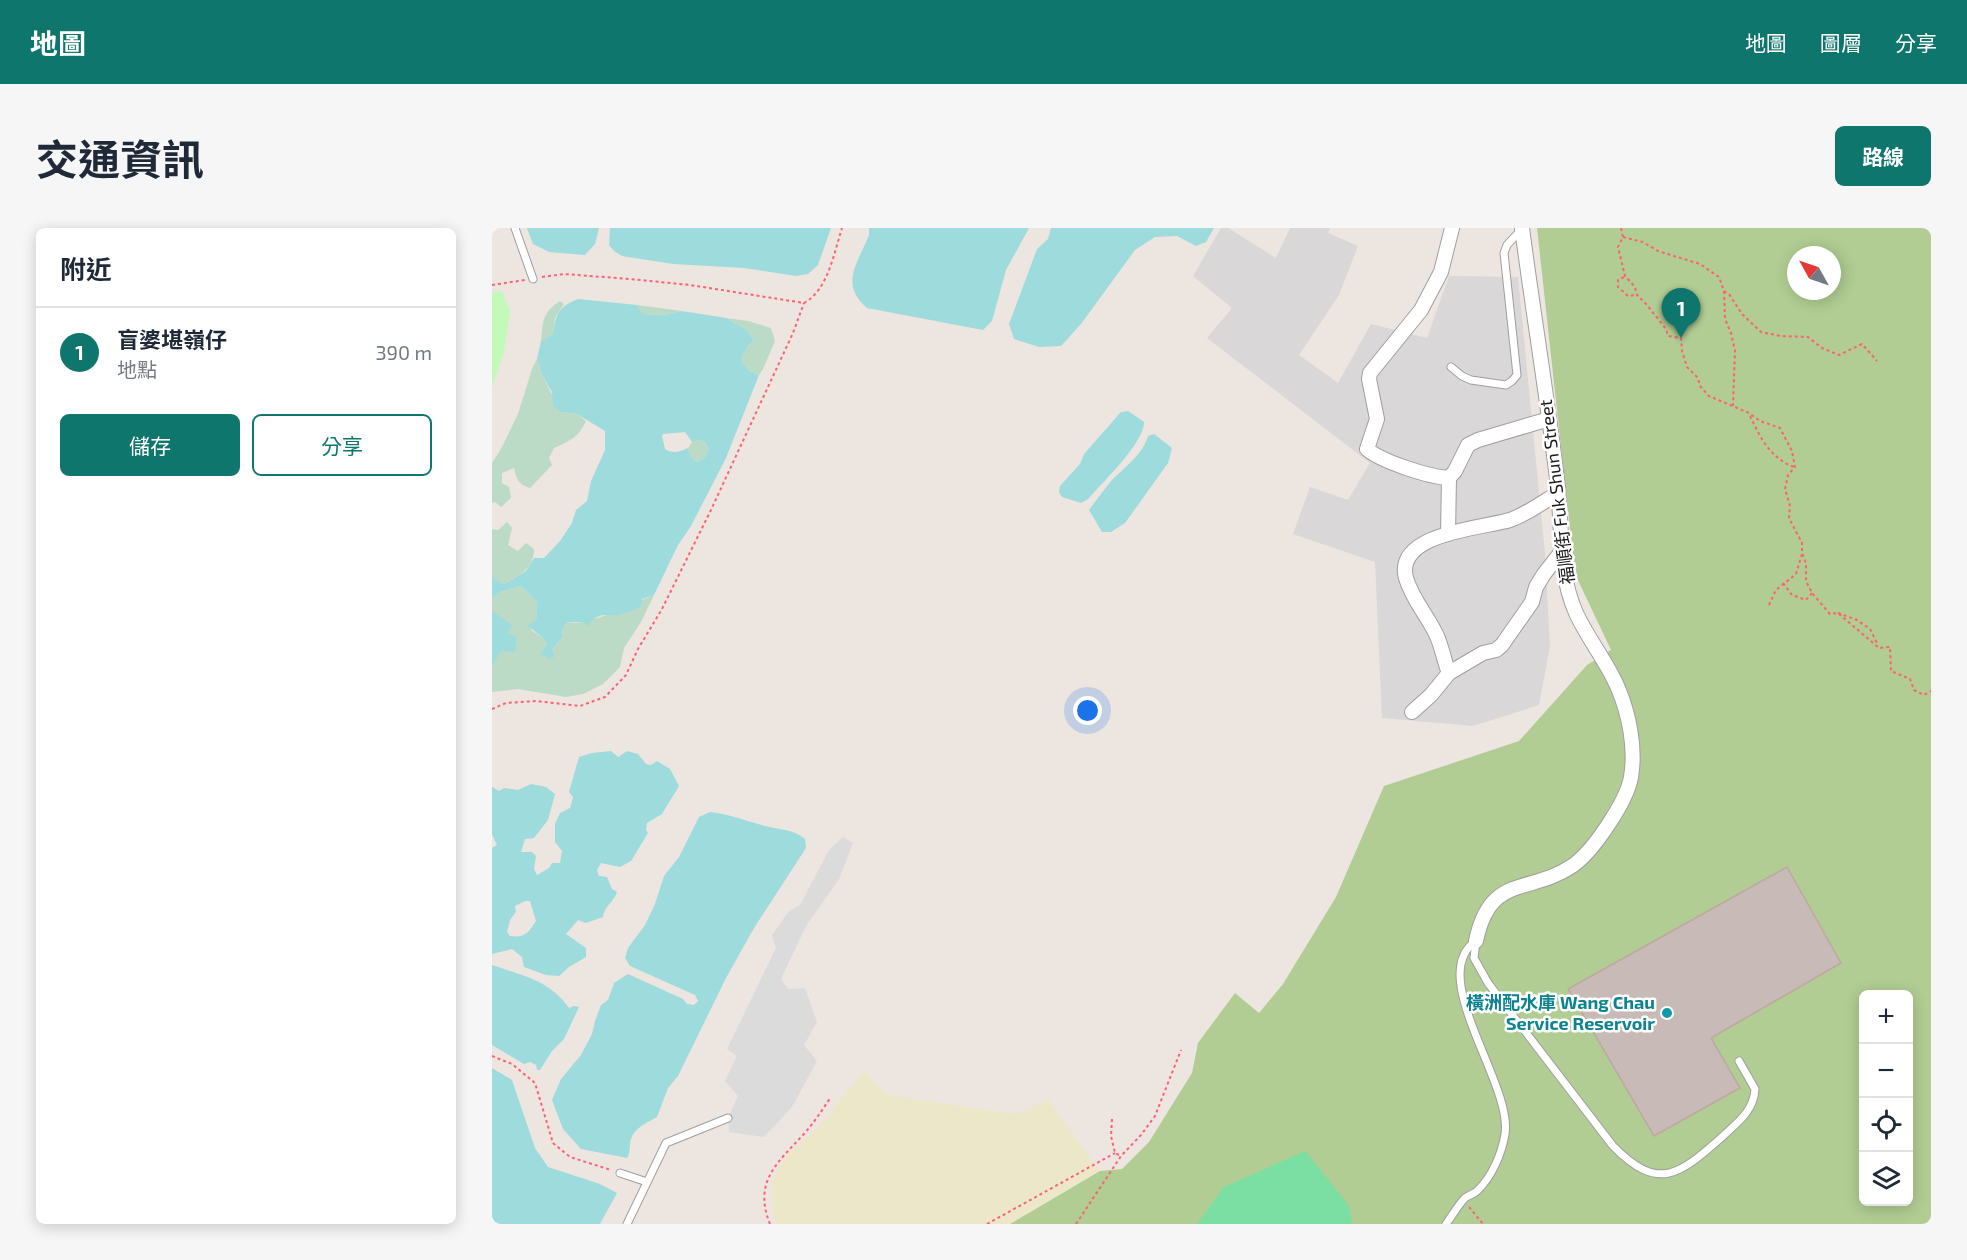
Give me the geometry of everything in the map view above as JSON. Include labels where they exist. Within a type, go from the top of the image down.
[{"type":"street","points":[[1449,478],[1389,461],[1374,455],[1367,449],[1377,419],[1369,379],[1370,373],[1420,310],[1441,272],[1452,228]]},
{"type":"street","name":"福順街 Fuk Shun Street","points":[[1476,941],[1485,913],[1507,890],[1555,875],[1573,866],[1596,841],[1620,806],[1631,777],[1632,749],[1628,717],[1618,687],[1576,613],[1564,575],[1549,419],[1522,228]]},
{"type":"street","points":[[1448,534],[1449,478],[1468,445],[1549,419]]},
{"type":"street","points":[[1449,673],[1437,635],[1415,599],[1405,576],[1409,554],[1418,546],[1437,536],[1513,519],[1558,494]]},
{"type":"street","points":[[1412,712],[1431,695],[1449,673],[1483,653],[1496,650],[1502,645],[1532,602],[1536,587],[1544,574],[1562,551]]},
{"type":"lane","points":[[515,228],[532,279]]},
{"type":"lane","points":[[1451,367],[1471,380],[1506,385],[1516,375],[1504,253],[1507,245],[1522,228]]},
{"type":"lane","points":[[1446,1224],[1464,1199],[1477,1191],[1488,1177],[1501,1152],[1506,1131],[1499,1095],[1460,992],[1462,956],[1476,941]]},
{"type":"lane","name":"福順街 Fuk Shun Street","points":[[1476,941],[1474,958],[1488,983],[1513,1018],[1613,1146],[1642,1171],[1669,1173],[1685,1168],[1742,1118],[1751,1107],[1755,1089],[1739,1061]]},
{"type":"lane","points":[[627,1224],[666,1143],[728,1118]]},
{"type":"lane","points":[[620,1173],[648,1182]]},
{"type":"path","points":[[492,285],[564,274],[690,285],[804,303],[811,299],[823,284],[842,228]]},
{"type":"path","points":[[1621,228],[1623,237],[1618,247],[1625,276],[1635,287],[1637,295],[1666,329],[1668,336],[1681,338],[1687,367],[1698,378],[1700,386],[1709,396],[1749,413],[1760,421],[1780,428],[1792,451],[1795,467]]},
{"type":"path","points":[[1623,237],[1643,242],[1658,251],[1700,264],[1719,277],[1724,291],[1725,319],[1735,351],[1733,407]]},
{"type":"path","points":[[1625,276],[1618,280],[1618,287],[1628,296],[1637,295]]},
{"type":"path","points":[[1724,291],[1729,294],[1742,314],[1761,332],[1781,336],[1808,337],[1822,348],[1839,355],[1862,344],[1878,362]]},
{"type":"path","points":[[492,709],[506,703],[536,701],[580,706],[605,697],[626,675],[710,512],[793,333],[804,303]]},
{"type":"path","points":[[1749,413],[1761,438],[1771,452],[1785,463],[1795,467]]},
{"type":"path","points":[[1769,605],[1776,590],[1796,574],[1802,553],[1802,543],[1789,518],[1790,506],[1785,489],[1788,475],[1795,467]]},
{"type":"path","points":[[1802,553],[1806,563],[1806,581],[1812,593],[1830,614],[1838,613],[1857,620],[1870,629],[1879,648]]},
{"type":"path","points":[[1783,583],[1792,595],[1806,600],[1812,593]]},
{"type":"path","points":[[1838,613],[1879,648],[1890,647],[1891,671],[1910,679],[1914,690],[1924,695],[1931,691]]},
{"type":"path","points":[[1076,1224],[1121,1156],[1155,1116],[1181,1050]]},
{"type":"path","points":[[492,1056],[512,1064],[535,1083],[553,1143],[570,1157],[620,1173]]},
{"type":"path","points":[[770,1224],[765,1204],[765,1186],[770,1172],[816,1120],[831,1097]]},
{"type":"path","points":[[1112,1119],[1111,1136],[1115,1153]]},
{"type":"path","points":[[1115,1153],[1121,1156]]},
{"type":"path","points":[[987,1224],[1115,1153]]},
{"type":"path","points":[[1464,1199],[1483,1224]]},
{"type":"shaded area","points":[[1221,228],[1228,228],[1276,258],[1290,228],[1330,228],[1328,233],[1358,246],[1339,295],[1299,355],[1338,383],[1371,324],[1427,338],[1449,276],[1518,277],[1545,554],[1550,646],[1539,705],[1473,726],[1382,718],[1375,562],[1293,534],[1310,487],[1348,500],[1370,463],[1207,338],[1232,308],[1193,276]]},
{"type":"shaded area","points":[[843,837],[853,843],[839,879],[806,926],[781,979],[788,989],[805,988],[817,1022],[804,1045],[817,1061],[792,1107],[764,1137],[729,1132],[728,1118],[738,1096],[725,1081],[737,1056],[727,1049],[776,948],[772,935],[789,911],[800,905],[829,850]]},
{"type":"shaded area","points":[[864,1071],[888,1095],[1016,1114],[1048,1099],[1100,1171],[1010,1224],[778,1224],[774,1218],[771,1180],[786,1155],[817,1128]]},
{"type":"green space","points":[[1537,228],[1931,228],[1931,1224],[1010,1224],[1100,1171],[1122,1169],[1149,1142],[1192,1073],[1198,1043],[1235,993],[1259,1013],[1283,984],[1336,897],[1384,786],[1519,741],[1587,665],[1611,650],[1575,574]]},
{"type":"green space","points":[[502,291],[510,312],[504,352],[492,387],[492,292]]},
{"type":"green space","points":[[560,301],[564,304],[555,318],[553,334],[541,341],[544,318]]},
{"type":"green space","points":[[637,305],[682,311],[663,315],[643,314]]},
{"type":"green space","points":[[726,318],[748,321],[771,328],[775,341],[759,375],[749,371],[741,360],[747,347],[754,340],[747,330]]},
{"type":"green space","points":[[537,359],[543,377],[561,412],[577,414],[586,421],[573,438],[554,448],[549,458],[552,465],[530,488],[519,481],[514,468],[502,473],[502,483],[509,487],[511,498],[501,507],[495,502],[492,503],[492,463],[518,414]]},
{"type":"green space","points":[[699,440],[705,442],[709,449],[705,457],[697,462],[690,456],[688,448],[692,442]]},
{"type":"green space","points":[[507,522],[512,528],[508,545],[518,551],[526,543],[534,549],[528,566],[504,584],[493,579],[492,576],[492,529],[498,530]]},
{"type":"green space","points":[[521,586],[537,602],[537,619],[531,630],[543,638],[547,644],[542,654],[552,649],[563,637],[562,630],[567,622],[576,623],[599,618],[654,595],[641,622],[624,648],[620,667],[603,684],[583,694],[566,697],[518,689],[492,692],[492,666],[508,633],[492,611],[492,598],[500,592]]},
{"type":"green space","points":[[1305,1151],[1349,1206],[1352,1224],[1197,1224],[1224,1187]]},
{"type":"water","points":[[527,228],[599,228],[595,244],[585,255],[549,252],[533,244]]},
{"type":"water","points":[[610,228],[831,228],[818,265],[808,274],[796,276],[744,268],[673,264],[622,256],[609,245]]},
{"type":"water","points":[[869,228],[1029,228],[1006,270],[992,321],[983,330],[867,308],[859,299],[852,282],[856,264],[869,235]]},
{"type":"water","points":[[1051,228],[1214,228],[1206,242],[1196,246],[1177,236],[1155,237],[1135,250],[1081,324],[1061,346],[1039,347],[1014,339],[1009,324],[1037,249],[1048,239]]},
{"type":"water","points":[[578,299],[637,305],[643,314],[663,315],[682,311],[726,318],[747,330],[754,340],[747,347],[741,360],[749,371],[759,375],[726,458],[691,526],[678,545],[654,595],[642,599],[641,606],[617,615],[600,616],[588,626],[583,622],[567,622],[562,630],[563,637],[552,649],[554,657],[548,659],[541,654],[547,644],[528,626],[537,619],[537,602],[521,586],[500,592],[492,598],[492,576],[504,584],[526,571],[534,558],[544,558],[560,541],[572,523],[576,510],[587,501],[591,481],[605,450],[605,431],[577,414],[561,412],[553,406],[552,392],[543,377],[537,359],[541,341],[553,334],[559,312],[566,305]],"holes":[[[685,432],[692,442],[699,440],[705,442],[709,449],[705,457],[697,462],[690,456],[688,448],[676,452],[665,449],[662,436]]]},
{"type":"water","points":[[1128,411],[1144,422],[1138,440],[1130,451],[1088,499],[1081,503],[1062,497],[1059,492],[1060,486],[1080,464],[1084,454],[1121,412]]},
{"type":"water","points":[[1154,434],[1172,448],[1168,463],[1125,523],[1111,532],[1102,532],[1089,510],[1112,480],[1138,454],[1148,436]]},
{"type":"water","points":[[492,611],[512,625],[508,633],[517,638],[515,652],[501,651],[492,666]]},
{"type":"water","points":[[611,751],[618,757],[627,751],[638,754],[646,764],[651,765],[657,761],[670,769],[679,786],[662,814],[647,823],[648,833],[631,861],[620,867],[601,863],[597,870],[599,876],[607,877],[612,889],[617,892],[616,895],[605,910],[603,917],[586,923],[578,920],[566,934],[586,948],[586,957],[559,976],[546,975],[524,967],[522,957],[512,949],[492,954],[492,848],[497,845],[492,834],[492,787],[499,791],[504,788],[518,790],[531,784],[546,787],[555,794],[548,820],[534,838],[525,839],[521,852],[532,852],[536,856],[534,869],[537,875],[549,868],[552,863],[560,863],[562,851],[555,842],[555,824],[560,813],[570,808],[573,797],[569,792],[579,757]],"holes":[[[530,901],[536,921],[526,934],[510,936],[507,932],[510,920],[516,912],[515,906]]]},
{"type":"water","points":[[710,812],[796,833],[805,839],[806,848],[754,928],[726,978],[678,1076],[668,1088],[657,1117],[633,1135],[627,1158],[581,1149],[563,1129],[552,1100],[561,1079],[581,1055],[592,1034],[601,1005],[608,1000],[614,983],[628,974],[683,999],[687,1004],[694,1005],[698,1001],[695,995],[630,966],[625,958],[628,948],[645,925],[655,904],[664,876],[679,857],[699,817]]},
{"type":"water","points":[[492,965],[544,985],[569,1008],[579,1007],[564,1039],[552,1051],[540,1070],[537,1070],[536,1065],[530,1062],[524,1064],[492,1045]]},
{"type":"water","points":[[492,1068],[512,1080],[535,1148],[548,1167],[600,1184],[617,1193],[600,1224],[492,1224]]},
{"type":"building","name":"橫洲配水庫 Wang Chau Service Reservoir","points":[[1787,867],[1841,963],[1711,1038],[1740,1088],[1654,1136],[1568,989]]},
{"type":"place","name":"盲婆堪嶺仔","points":[[1681,338]]},
{"type":"place","name":"橫洲配水庫 Wang Chau Service Reservoir","points":[[1667,1013]]}]
